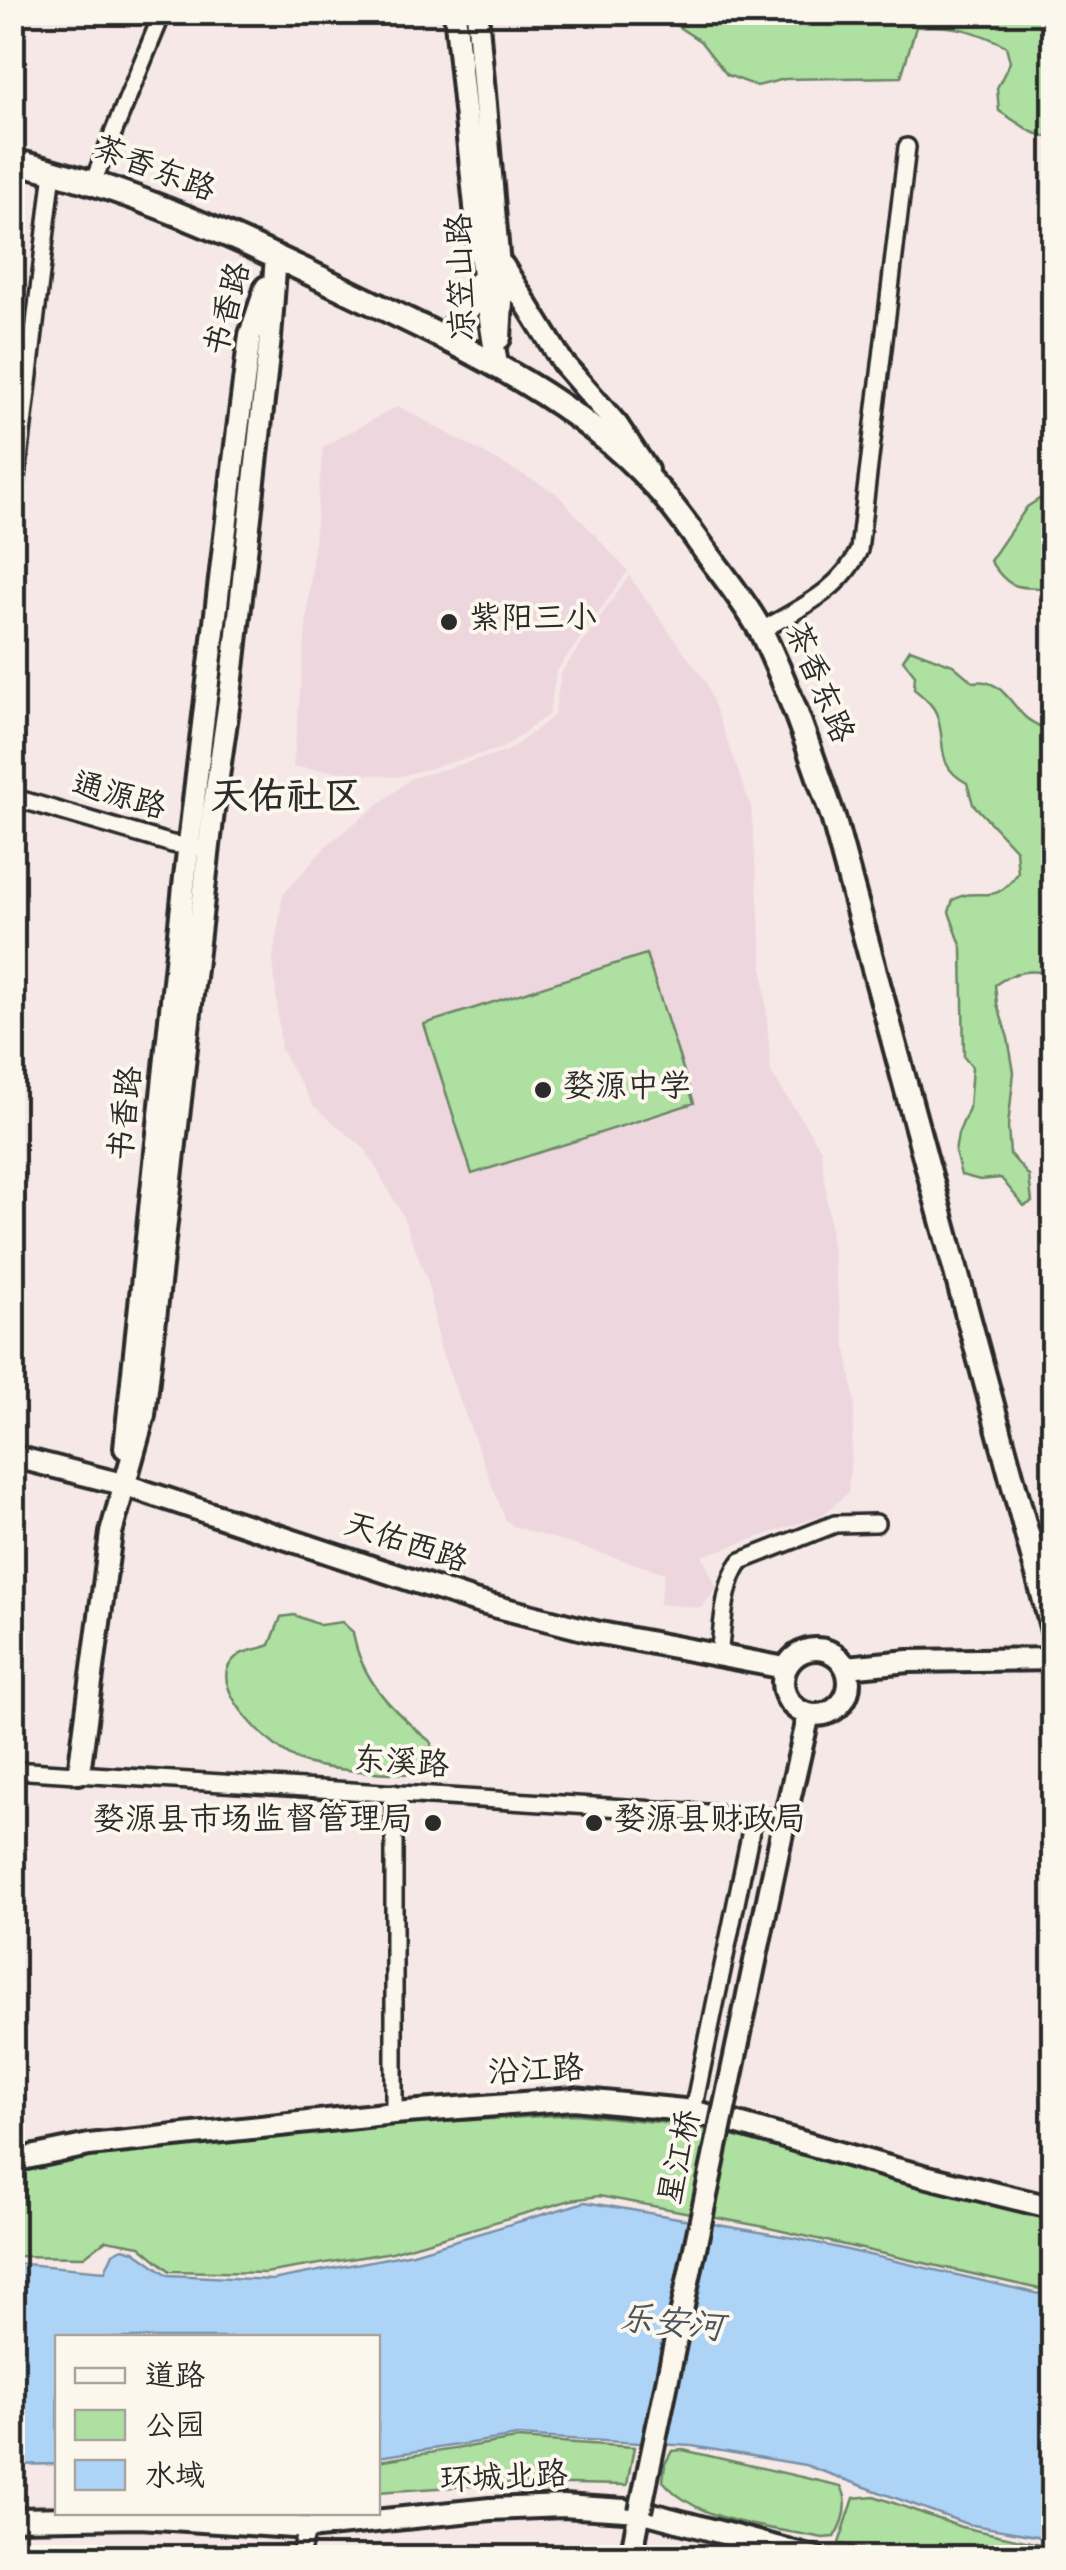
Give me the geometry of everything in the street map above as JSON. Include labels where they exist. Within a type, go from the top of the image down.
[{"type":"main road","name":"茶香东路","points":[[12,161],[54,170],[156,204],[276,256],[497,365],[615,448],[655,485],[711,558],[761,631],[833,817],[1054,1634]]},
{"type":"street","points":[[94,182],[164,12]]},
{"type":"street","name":"凉笠山路","points":[[455,12],[489,254]]},
{"type":"street","name":"凉笠山路","points":[[477,12],[497,365]]},
{"type":"street","points":[[761,631],[840,581],[859,550],[907,147]]},
{"type":"street","points":[[12,519],[54,170]]},
{"type":"street","points":[[441,336],[472,306],[489,254]]},
{"type":"street","points":[[489,254],[563,363],[617,425],[655,485]]},
{"type":"street","name":"书香路","points":[[78,1774],[122,1484],[127,1412],[199,849],[250,335],[276,256]]},
{"type":"street","name":"通源路","points":[[12,797],[199,849]]},
{"type":"street","name":"天佑西路","points":[[12,1456],[122,1484],[474,1601],[595,1632],[785,1668]]},
{"type":"street","points":[[719,1655],[730,1589],[735,1569],[742,1562],[835,1524],[876,1523]]},
{"type":"street","points":[[816,1648],[834,1653],[847,1667],[850,1688],[839,1706],[830,1712],[809,1714],[786,1697],[782,1678],[797,1654],[816,1648]]},
{"type":"street","points":[[847,1667],[909,1661],[1054,1659]]},
{"type":"street","name":"星江桥","points":[[631,2558],[809,1714]]},
{"type":"street","name":"东溪路","points":[[12,1770],[785,1818]]},
{"type":"street","points":[[394,1794],[394,2112]]},
{"type":"street","points":[[692,2112],[754,1816]]},
{"type":"street","name":"沿江路","points":[[12,2162],[89,2145],[394,2112],[574,2099],[692,2112],[1054,2208]]},
{"type":"street","name":"环城北路","points":[[12,2519],[140,2516],[308,2528],[490,2508],[563,2506],[640,2511],[817,2558]]},
{"type":"street","points":[[299,2558],[308,2528]]},
{"type":"shaded area","name":"紫阳三小","points":[[398,406],[556,493],[628,571],[556,672],[549,714],[503,748],[397,777],[293,767],[323,447]]},
{"type":"shaded area","name":"婺源中学","points":[[629,576],[706,682],[751,807],[771,1073],[821,1149],[855,1403],[848,1493],[821,1516],[702,1556],[717,1588],[701,1608],[659,1604],[665,1573],[513,1526],[505,1519],[439,1346],[428,1282],[402,1214],[366,1150],[314,1106],[281,1050],[273,959],[283,895],[327,845],[412,778],[508,751],[554,716],[561,673]]},
{"type":"green space","points":[[657,13],[1053,13],[1053,139],[1032,132],[999,111],[997,88],[1010,62],[1006,46],[973,32],[952,27],[916,27],[901,77],[785,79],[757,86],[727,75],[700,41]]},
{"type":"green space","points":[[1053,490],[1053,589],[1011,584],[990,561],[1027,507]]},
{"type":"green space","points":[[910,649],[953,665],[973,682],[997,687],[1025,717],[1053,733],[1053,994],[1051,977],[1037,972],[1015,974],[995,985],[1014,1072],[1008,1126],[1010,1154],[1029,1176],[1032,1202],[1024,1206],[1001,1178],[980,1180],[961,1175],[955,1152],[969,1108],[972,1067],[964,1057],[962,948],[949,912],[953,900],[971,894],[993,894],[1009,884],[1018,873],[1016,850],[973,804],[967,783],[945,761],[936,713],[914,689],[915,675],[903,660]]},
{"type":"green space","points":[[646,954],[694,1103],[472,1174],[424,1024]]},
{"type":"green space","points":[[294,1615],[320,1625],[342,1622],[353,1632],[371,1680],[392,1707],[431,1742],[432,1756],[421,1769],[407,1774],[300,1761],[276,1746],[248,1719],[229,1689],[226,1676],[230,1664],[243,1653],[270,1645],[281,1617]]},
{"type":"green space","points":[[575,2114],[688,2125],[1054,2217],[1053,2292],[760,2226],[599,2196],[571,2200],[392,2252],[265,2273],[170,2271],[140,2246],[106,2240],[84,2257],[13,2256],[13,2169],[222,2138]]},
{"type":"green space","points":[[517,2439],[634,2447],[627,2485],[514,2483],[380,2492],[380,2461]]},
{"type":"green space","points":[[683,2450],[841,2486],[846,2505],[835,2537],[737,2522],[696,2506],[663,2481],[672,2451]]},
{"type":"green space","points":[[874,2496],[961,2527],[1053,2547],[1053,2557],[900,2557],[839,2543],[854,2498]]},
{"type":"water","name":"乐安河","points":[[585,2202],[799,2239],[1053,2297],[1053,2539],[967,2524],[805,2465],[692,2446],[517,2436],[380,2457],[380,2335],[55,2335],[55,2464],[13,2465],[13,2263],[105,2271],[113,2253],[123,2248],[134,2251],[168,2275],[272,2280],[413,2253]]},
{"type":"place","name":"紫阳三小","points":[[449,622]]},
{"type":"place","name":"婺源中学","points":[[543,1090]]},
{"type":"place","name":"婺源县市场监督管理局","points":[[433,1823]]},
{"type":"place","name":"婺源县财政局","points":[[594,1823]]},
{"type":"district","name":"天佑社区","points":[[286,801]]}]
